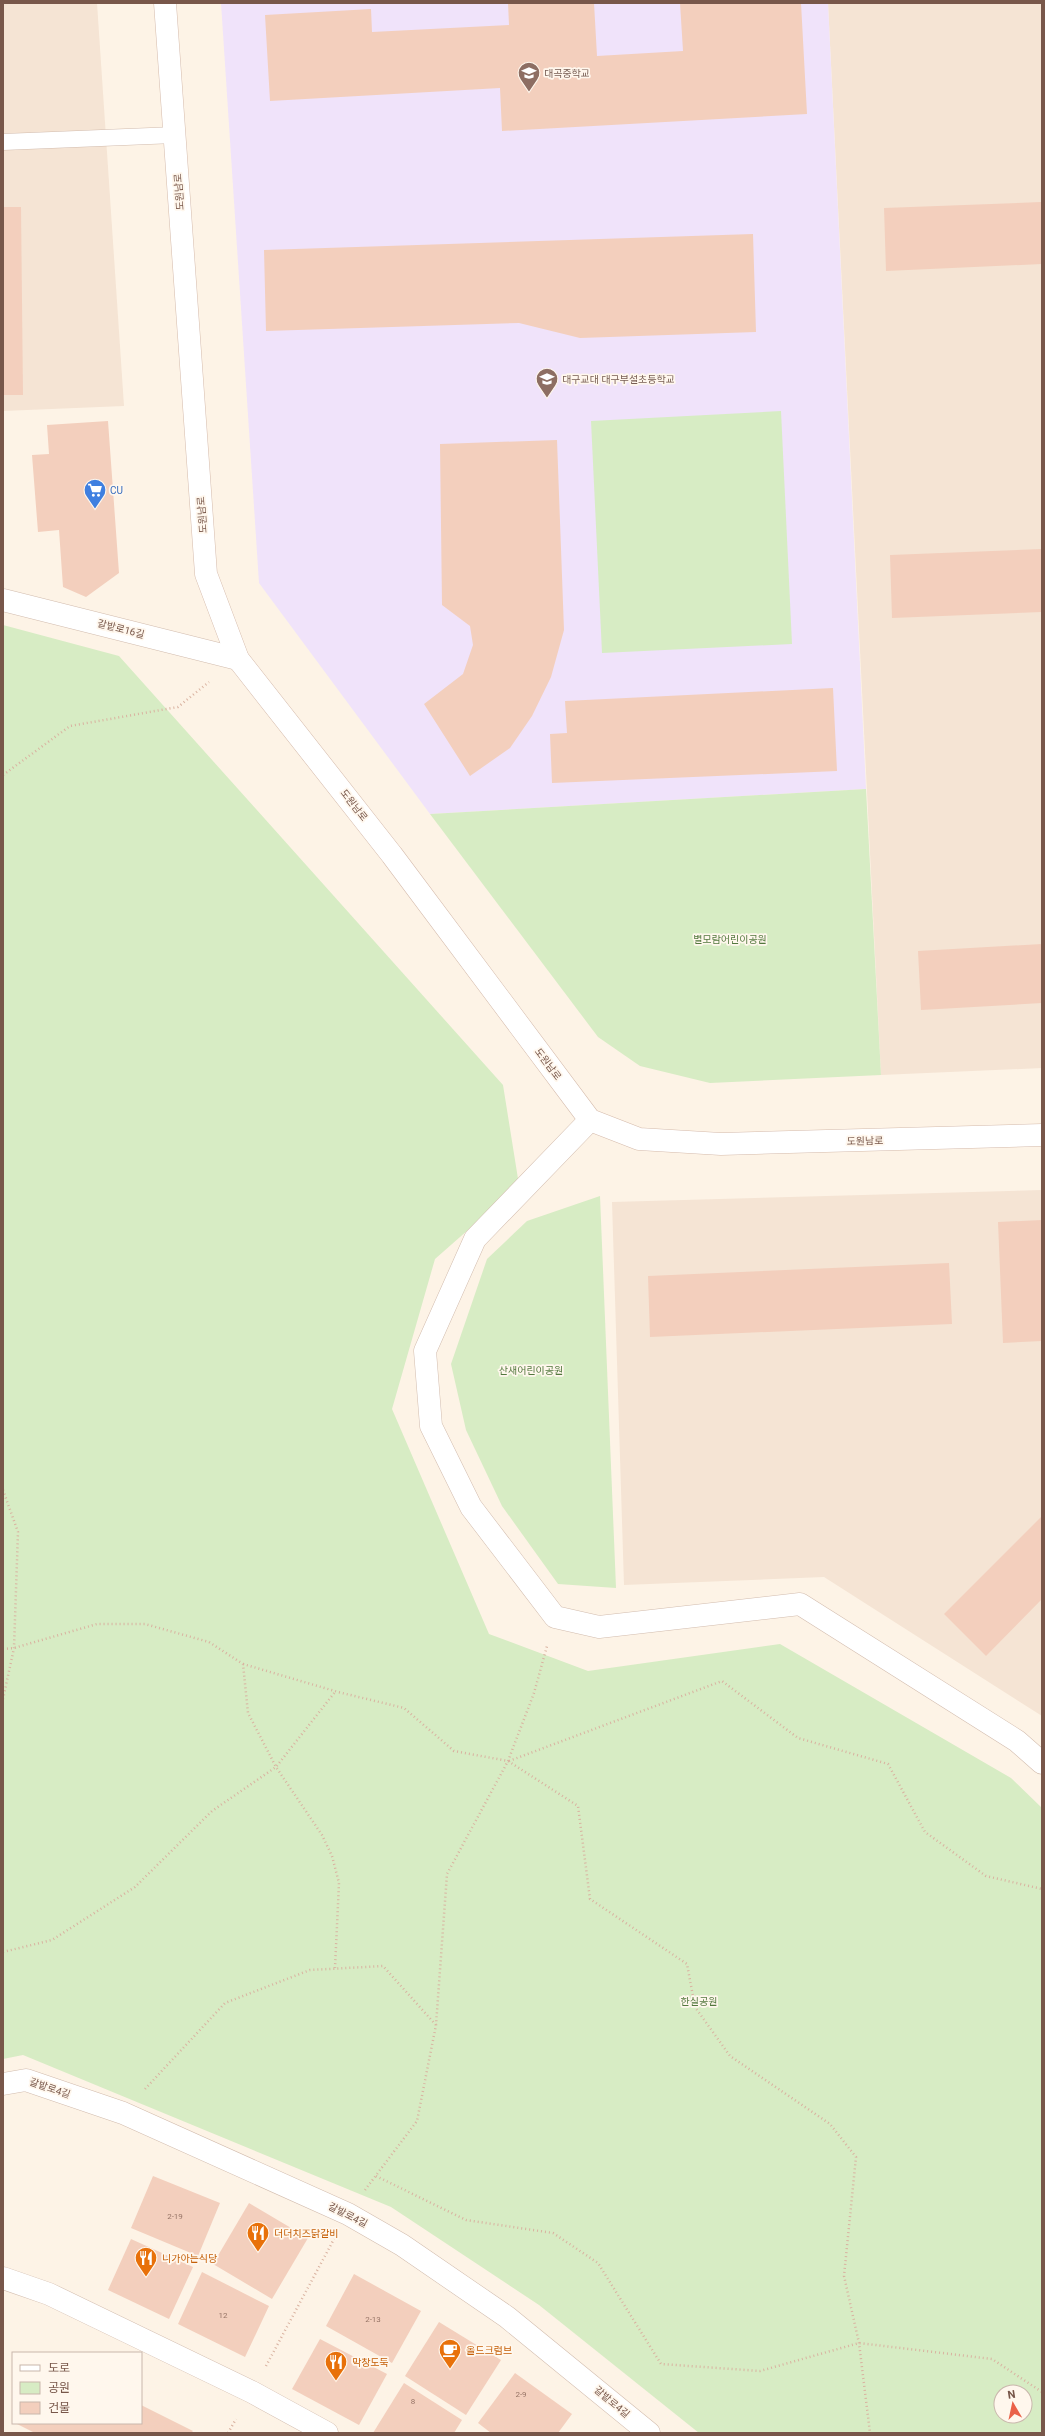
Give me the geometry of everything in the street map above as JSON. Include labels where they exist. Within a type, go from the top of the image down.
[{"type":"street","name":"도원남로","points":[[165,3],[206,574],[238,659],[392,855],[590,1120],[640,1139],[721,1144],[1042,1135]]},
{"type":"street","name":"갈밭로16길","points":[[3,600],[238,659]]},
{"type":"street","points":[[590,1120],[475,1239],[425,1351],[431,1426],[471,1507],[555,1617],[598,1628],[800,1604],[1018,1741],[1042,1762]]},
{"type":"street","name":"갈밭로4길","points":[[3,2084],[26,2080],[123,2113],[348,2214],[402,2245],[507,2317],[649,2433]]},
{"type":"street","points":[[3,2278],[49,2294],[252,2392],[328,2433]]},
{"type":"lane","points":[[3,142],[175,135]]},
{"type":"path","points":[[3,775],[70,726],[178,706],[238,659]]},
{"type":"path","points":[[3,1490],[18,1532],[14,1648],[3,1699]]},
{"type":"path","points":[[228,2433],[252,2392],[348,2214],[417,2121],[436,2025],[447,1874],[508,1762],[534,1693],[555,1617]]},
{"type":"path","points":[[3,1649],[14,1648],[97,1624],[145,1624],[209,1642],[243,1664],[335,1692],[404,1708],[454,1751],[508,1762],[578,1806],[590,1899],[687,1964],[695,2007],[730,2056],[830,2124],[856,2157],[844,2276],[859,2343],[870,2433]]},
{"type":"path","points":[[243,1664],[248,1713],[276,1767],[322,1835],[332,1856],[338,1883],[335,1968]]},
{"type":"path","points":[[508,1762],[722,1681],[798,1738],[888,1764],[925,1832],[986,1876],[1042,1889]]},
{"type":"path","points":[[3,1952],[52,1940],[135,1887],[212,1811],[276,1767],[335,1692]]},
{"type":"path","points":[[123,2113],[225,2003],[310,1970],[383,1966],[436,2025]]},
{"type":"path","points":[[376,2176],[466,2220],[553,2233],[598,2263],[661,2364],[760,2371],[859,2343],[992,2360],[1042,2392]]},
{"type":"shaded area","points":[[3,3],[97,3],[124,406],[3,411]]},
{"type":"shaded area","name":"대구교대 대구부설초등학교","points":[[221,3],[828,3],[866,789],[430,814],[259,583]]},
{"type":"shaded area","points":[[828,3],[1042,3],[1042,1068],[881,1075]]},
{"type":"shaded area","points":[[1042,1190],[1042,1716],[824,1577],[624,1585],[612,1202]]},
{"type":"green space","points":[[781,411],[792,644],[602,653],[591,421]]},
{"type":"green space","name":"한실공원","points":[[3,625],[119,656],[503,1085],[519,1185],[435,1259],[392,1409],[489,1634],[588,1671],[780,1644],[1011,1778],[1042,1808],[1042,2433],[699,2433],[539,2305],[391,2207],[23,2055],[3,2059]]},
{"type":"green space","name":"별모람어린이공원","points":[[866,789],[881,1075],[710,1083],[640,1066],[598,1037],[430,814]]},
{"type":"green space","name":"산새어린이공원","points":[[600,1196],[616,1588],[558,1584],[502,1506],[466,1430],[451,1364],[487,1259],[527,1221]]},
{"type":"building","points":[[508,3],[594,3],[597,56],[683,51],[680,3],[801,3],[807,114],[502,131],[500,88],[270,101],[265,15],[371,9],[372,32],[509,25]]},
{"type":"building","points":[[1041,202],[1042,264],[886,271],[884,208]]},
{"type":"building","points":[[3,207],[21,207],[23,395],[3,395]]},
{"type":"building","points":[[753,234],[756,332],[580,338],[519,323],[266,331],[264,250]]},
{"type":"building","points":[[108,421],[119,573],[86,597],[63,587],[59,530],[38,532],[32,455],[49,454],[47,425]]},
{"type":"building","points":[[557,440],[564,630],[551,677],[532,716],[510,748],[470,776],[424,704],[463,674],[473,645],[470,626],[442,605],[440,444]]},
{"type":"building","points":[[1042,549],[1042,612],[892,618],[890,555]]},
{"type":"building","points":[[833,688],[837,771],[552,783],[550,734],[567,733],[565,701]]},
{"type":"building","points":[[1042,944],[1042,1003],[921,1010],[918,951]]},
{"type":"building","points":[[1042,1220],[1042,1341],[1003,1343],[998,1222]]},
{"type":"building","points":[[949,1263],[952,1324],[650,1337],[648,1276]]},
{"type":"building","points":[[1042,1516],[1042,1599],[986,1656],[944,1614]]},
{"type":"building","points":[[153,2176],[220,2203],[198,2256],[131,2228]]},
{"type":"building","points":[[249,2203],[308,2238],[272,2299],[213,2264]]},
{"type":"building","points":[[131,2239],[193,2267],[169,2319],[108,2290]]},
{"type":"building","points":[[202,2272],[269,2306],[245,2357],[178,2324]]},
{"type":"building","points":[[354,2274],[421,2311],[392,2363],[326,2326]]},
{"type":"building","points":[[439,2322],[501,2360],[466,2415],[405,2376]]},
{"type":"building","points":[[320,2339],[387,2374],[359,2425],[292,2389]]},
{"type":"building","points":[[515,2373],[572,2414],[558,2433],[491,2433],[478,2423]]},
{"type":"building","points":[[404,2383],[462,2420],[454,2433],[373,2433]]},
{"type":"building","points":[[142,2406],[193,2431],[191,2433],[35,2433],[17,2424],[142,2424]]},
{"type":"place","name":"대곡중학교","points":[[529,92]]},
{"type":"place","name":"대구교대 대구부설초등학교","points":[[547,398]]},
{"type":"place","name":"CU","points":[[95,510]]},
{"type":"place","name":"더더치즈닭갈비","points":[[258,2252]]},
{"type":"place","name":"니가아는식당","points":[[146,2278]]},
{"type":"place","name":"올드크럼브","points":[[450,2370]]},
{"type":"place","name":"막창도둑","points":[[336,2382]]}]
